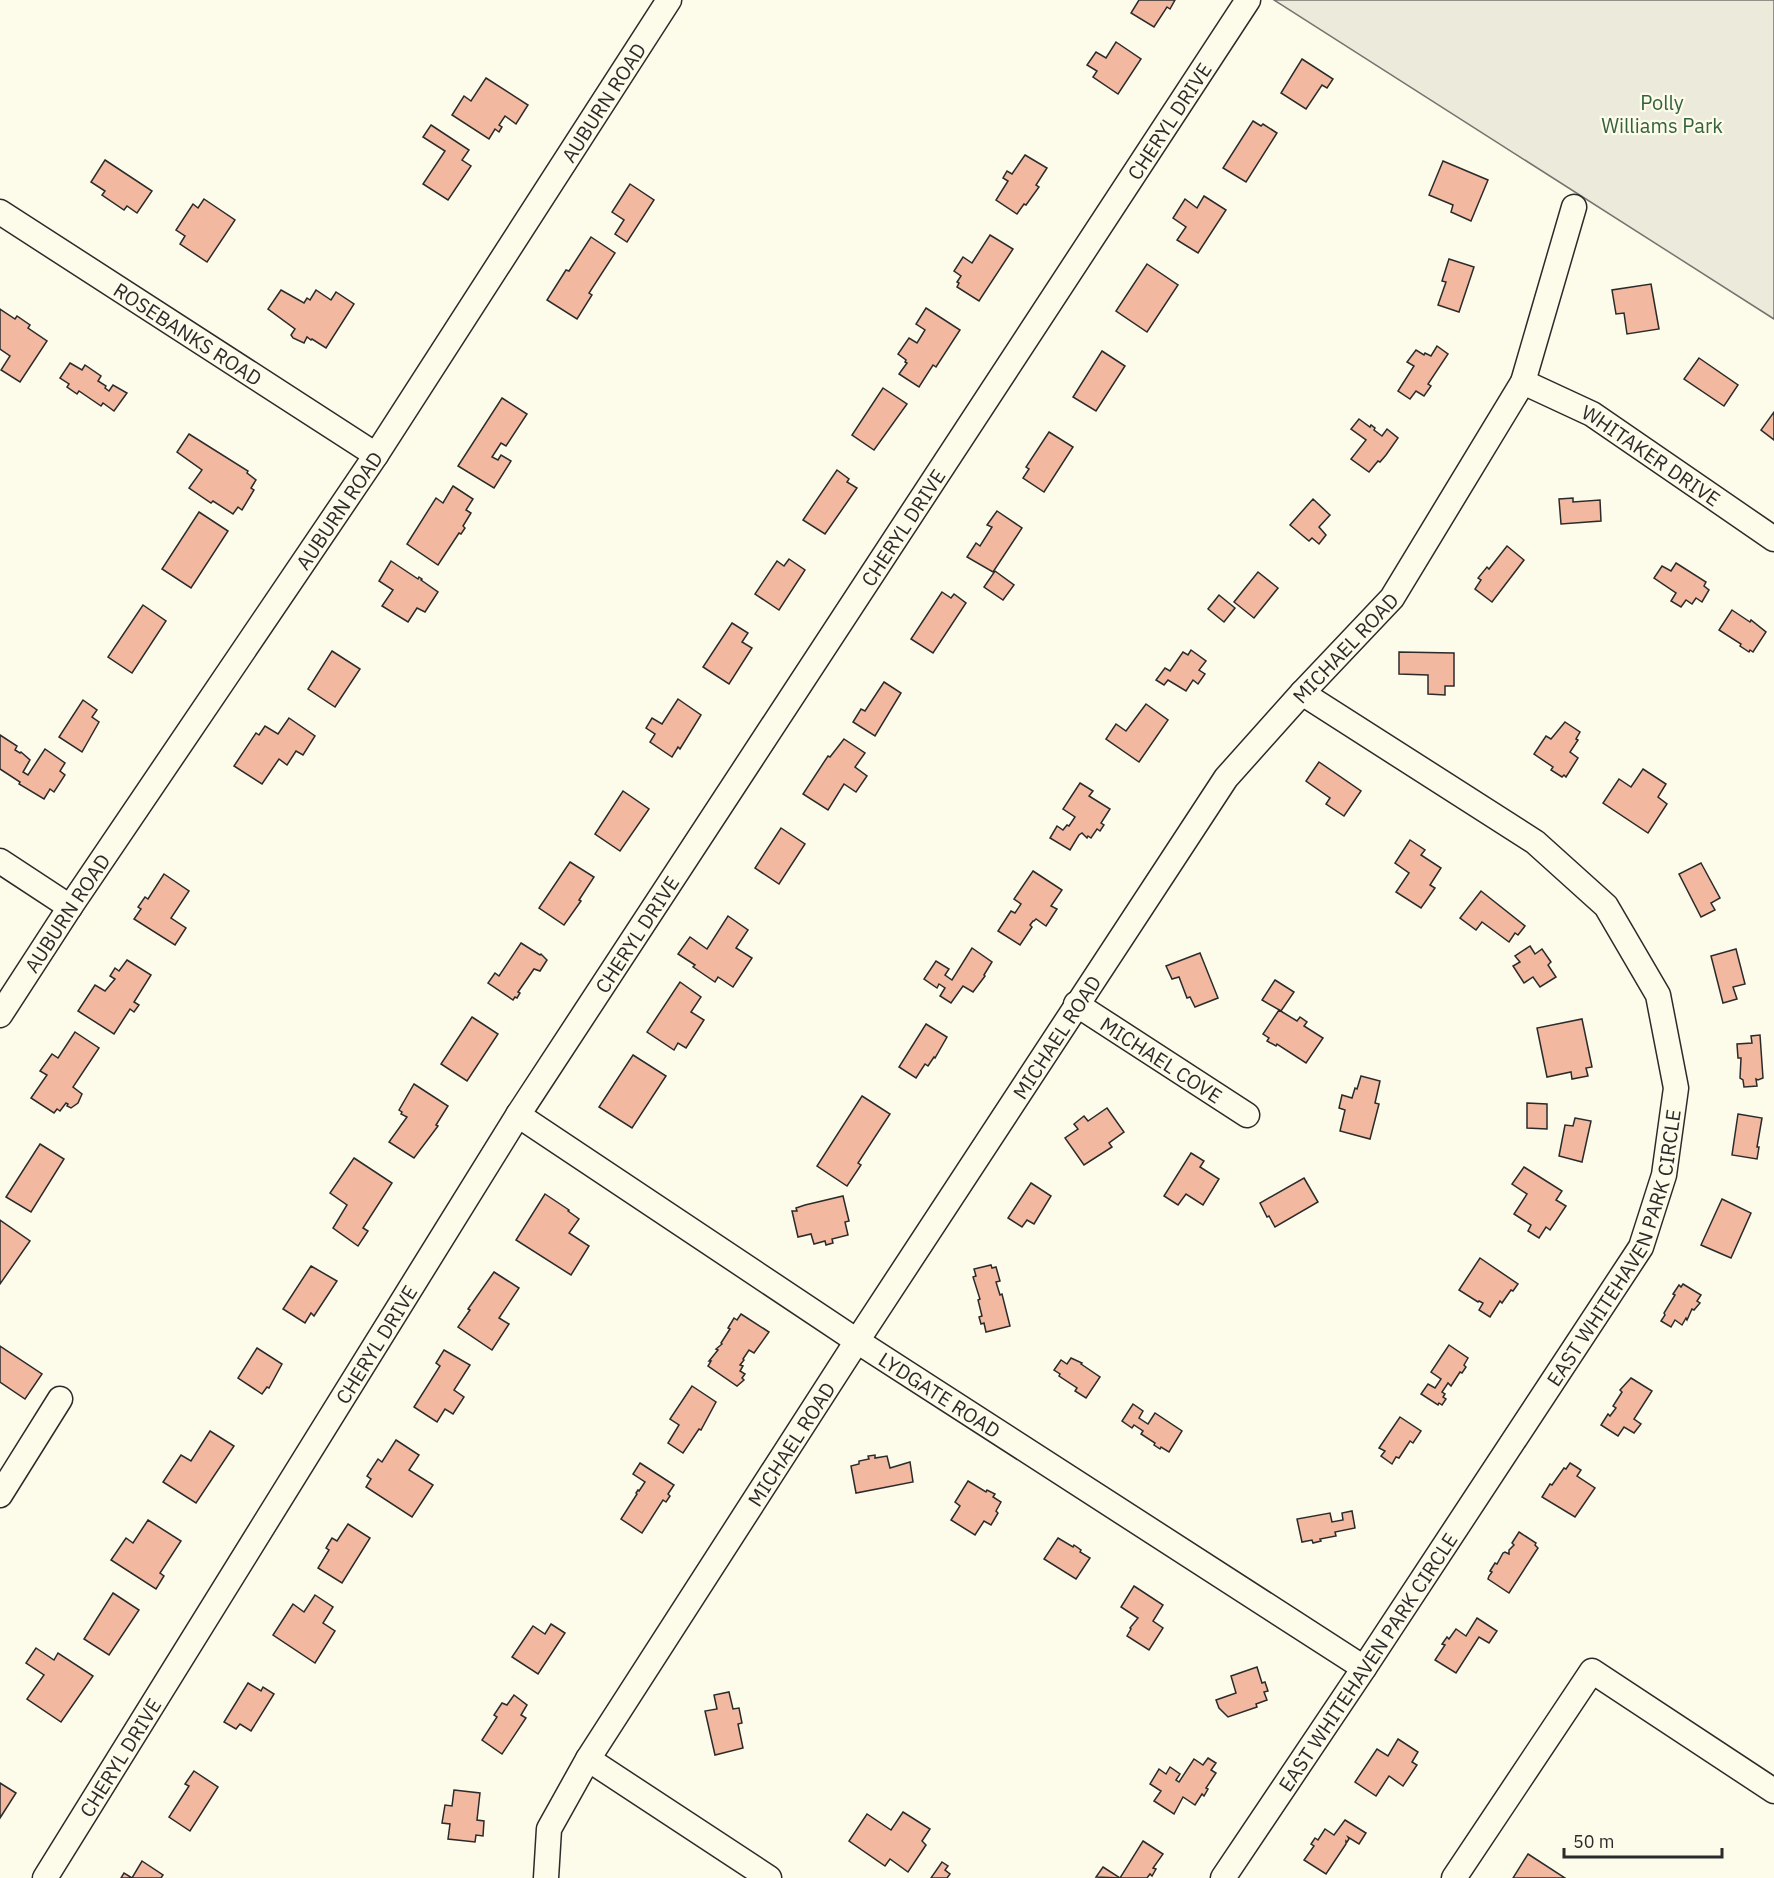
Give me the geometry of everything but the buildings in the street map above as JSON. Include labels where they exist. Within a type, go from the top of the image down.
[{"type":"street","name":"AUBURN ROAD","points":[[0,1015],[70,907],[376,455],[669,0]]},
{"type":"street","name":"CHERYL DRIVE","points":[[45,1878],[518,1115],[1248,0]]},
{"type":"street","name":"MICHAEL ROAD","points":[[546,1878],[549,1829],[588,1759],[857,1341],[1226,778],[1392,598],[1523,382],[1574,207]]},
{"type":"street","name":"ROSEBANKS ROAD","points":[[0,212],[376,455]]},
{"type":"street","name":"WHITAKER DRIVE","points":[[1523,382],[1592,414],[1774,539]]},
{"type":"street","name":"EAST WHITEHAVEN PARK CIRCLE","points":[[1223,1878],[1641,1246],[1664,1175],[1676,1088],[1658,995],[1606,906],[1535,842],[1302,693]]},
{"type":"street","points":[[0,861],[70,907]]},
{"type":"street","name":"MICHAEL COVE","points":[[1077,1004],[1247,1115]]},
{"type":"street","name":"LYDGATE ROAD","points":[[518,1115],[857,1341],[1364,1668]]},
{"type":"street","points":[[0,1495],[60,1399]]},
{"type":"street","points":[[1454,1878],[1592,1671],[1774,1791]]},
{"type":"street","points":[[588,1759],[769,1878]]},
{"type":"green space","name":"Polly Williams Park","points":[[1274,0],[1774,0],[1774,319]]}]
